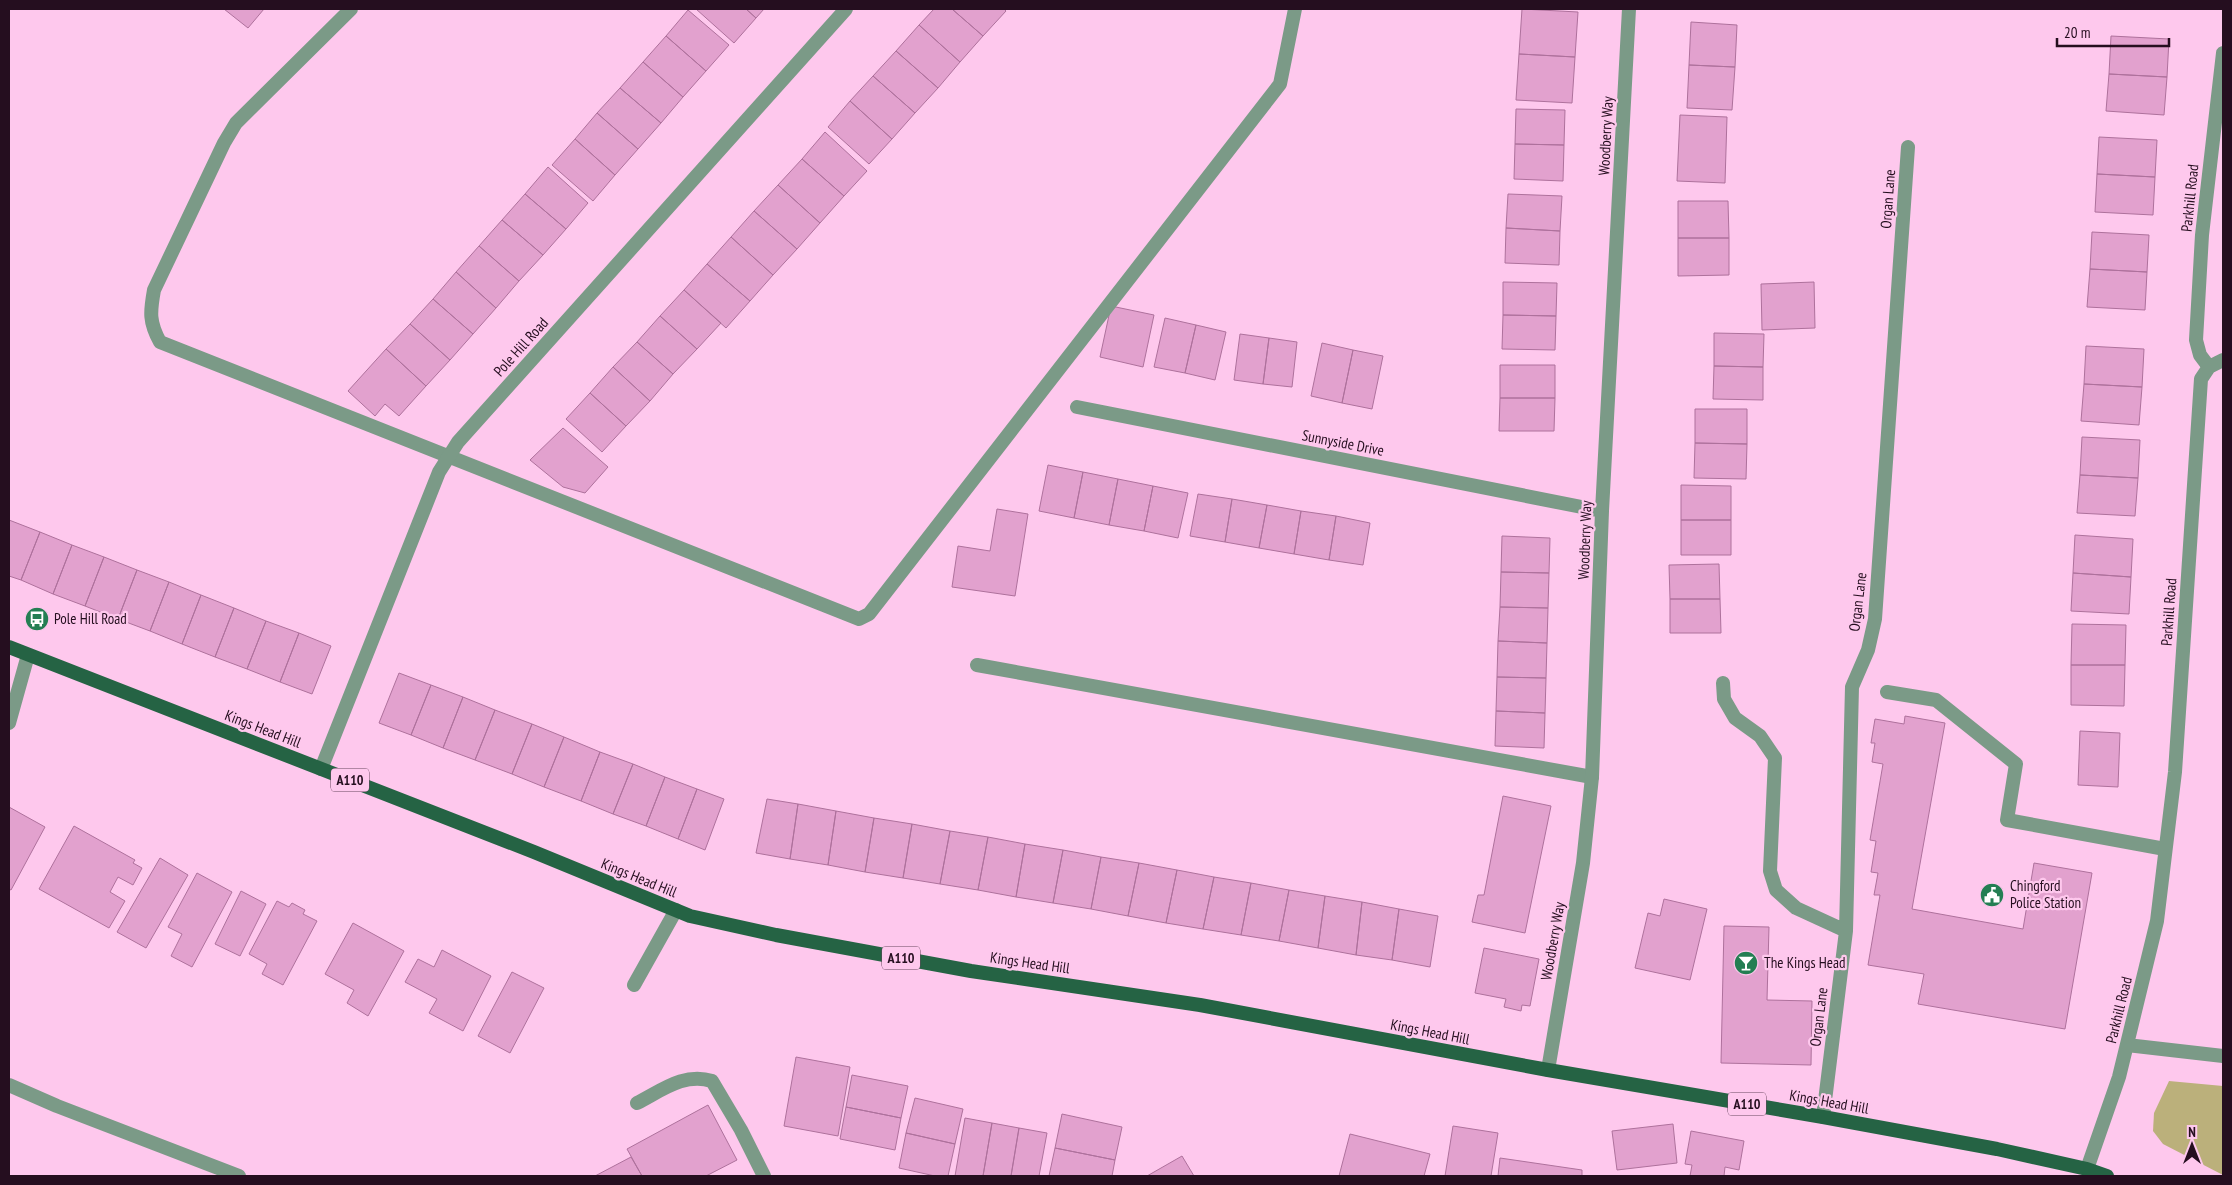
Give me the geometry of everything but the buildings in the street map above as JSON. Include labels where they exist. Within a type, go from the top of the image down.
[{"type":"main road","name":"Kings Head Hill","points":[[9,647],[690,916],[776,935],[971,971],[1200,1005],[1548,1070],[1823,1117],[1997,1149],[2087,1169]]},
{"type":"main road","name":"A110","points":[[2087,1169],[2107,1176]]},
{"type":"street","points":[[351,9],[236,123],[224,143],[154,290],[150,311],[152,328],[160,342],[860,620],[869,614],[1280,84],[1295,9]]},
{"type":"street","name":"Pole Hill Road","points":[[321,769],[439,472],[458,442],[846,9]]},
{"type":"street","name":"Woodberry Way","points":[[1548,1070],[1583,863],[1592,777],[1602,511],[1629,9]]},
{"type":"street","name":"Parkhill Road","points":[[2087,1169],[2111,1101],[2127,1045],[2157,921],[2166,849],[2175,772],[2201,379],[2209,367],[2200,355],[2196,340],[2202,235],[2223,53]]},
{"type":"street","name":"Organ Lane","points":[[1823,1117],[1846,931],[1852,687],[1868,650],[1875,619],[1908,147]]},
{"type":"street","points":[[2209,367],[2223,360]]},
{"type":"street","name":"Sunnyside Drive","points":[[1077,407],[1602,511]]},
{"type":"street","points":[[9,723],[28,655]]},
{"type":"street","points":[[977,665],[1592,777]]},
{"type":"street","points":[[1722,683],[1724,699],[1735,718],[1760,736],[1775,758],[1770,871],[1776,890],[1796,908],[1846,931]]},
{"type":"street","points":[[1887,692],[1936,700],[2016,764],[2007,820],[2166,849]]},
{"type":"street","points":[[634,985],[676,910]]},
{"type":"street","points":[[2127,1045],[2223,1056]]},
{"type":"street","points":[[637,1103],[685,1078],[701,1077],[712,1081],[741,1130],[764,1176]]},
{"type":"street","points":[[9,1085],[57,1106],[239,1176]]},
{"type":"shaded area","points":[[2169,1081],[2223,1086],[2223,1175],[2163,1144],[2153,1131],[2154,1113]]},
{"type":"place","name":"Pole Hill Road","points":[[37,619]]},
{"type":"place","name":"Chingford Police Station","points":[[1992,895]]},
{"type":"place","name":"The Kings Head","points":[[1746,963]]}]
